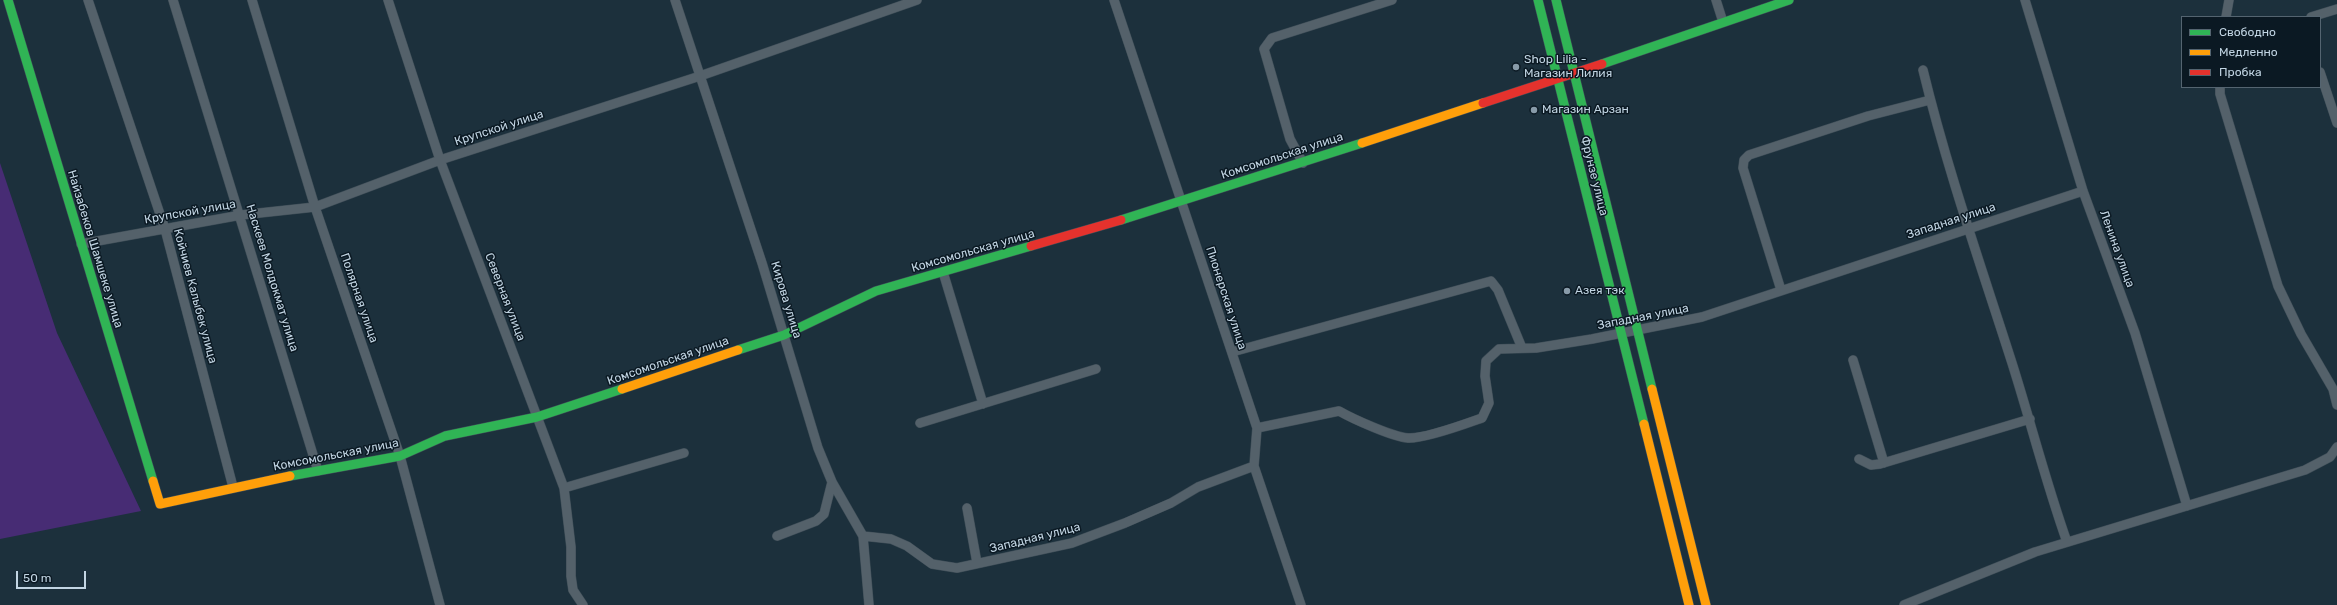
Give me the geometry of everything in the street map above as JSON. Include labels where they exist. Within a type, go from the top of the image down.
[{"type":"street","name":"Найзабеков Шамшеке улица","points":[[8,0],[160,504]]},
{"type":"street","name":"Койчиев Калыбек улица","points":[[88,0],[165,229],[232,487]]},
{"type":"street","name":"Наскеев Молдокмат улица","points":[[173,0],[241,215],[318,471]]},
{"type":"street","name":"Полярная улица","points":[[252,0],[315,207],[400,456],[440,605]]},
{"type":"street","name":"Северная улица","points":[[388,0],[440,160],[564,488],[571,548],[571,576],[574,590],[583,605]]},
{"type":"street","name":"Кирова улица","points":[[675,0],[762,263],[818,448],[832,482],[862,536],[868,605]]},
{"type":"street","name":"Крупской улица","points":[[81,244],[241,215],[315,207],[440,160],[700,76],[916,0]]},
{"type":"street","name":"Пионерская улица","points":[[1114,0],[1257,428],[1254,466],[1301,605]]},
{"type":"street","points":[[1303,163],[1290,139],[1264,49],[1272,38],[1392,0]]},
{"type":"street","name":"Фрунзе улица","points":[[1538,0],[1689,605]]},
{"type":"street","name":"Фрунзе улица","points":[[1556,0],[1706,605]]},
{"type":"street","points":[[1716,0],[1723,22]]},
{"type":"street","name":"Комсомольская улица","points":[[160,504],[232,487],[400,456],[421,445],[445,436],[537,418],[784,335],[876,291],[1182,202],[1558,79],[1789,0]]},
{"type":"street","name":"Ленина улица","points":[[2025,0],[2083,191],[2135,333],[2187,506]]},
{"type":"street","points":[[2226,16],[2229,0]]},
{"type":"street","points":[[2314,16],[2337,9]]},
{"type":"street","points":[[1923,70],[1930,100],[1968,228],[2030,419],[2048,490],[2067,542]]},
{"type":"street","points":[[2321,75],[2337,123]]},
{"type":"street","points":[[2220,88],[2220,94],[2278,286],[2301,334],[2334,389],[2337,405]]},
{"type":"street","points":[[1781,290],[1743,168],[1744,160],[1749,155],[1868,116],[1930,100]]},
{"type":"street","name":"Западная улица","points":[[1257,428],[1339,411],[1354,420],[1408,438],[1449,429],[1482,418],[1489,403],[1485,376],[1486,361],[1498,350],[1621,334],[1702,317],[2083,191]]},
{"type":"street","points":[[943,272],[983,404]]},
{"type":"street","points":[[1232,352],[1491,280],[1498,290],[1522,348]]},
{"type":"street","points":[[1854,360],[1884,463]]},
{"type":"street","points":[[920,423],[1096,369]]},
{"type":"street","points":[[1859,459],[1871,465],[1884,463],[2030,419]]},
{"type":"street","points":[[1904,605],[2035,552],[2305,470],[2330,457],[2337,447]]},
{"type":"street","points":[[564,488],[684,452]]},
{"type":"street","name":"Западная улица","points":[[862,536],[891,539],[907,546],[932,564],[957,568],[1072,543],[1132,520],[1171,502],[1198,487],[1254,466]]},
{"type":"street","points":[[777,536],[816,521],[824,514],[832,482]]},
{"type":"street","points":[[967,508],[977,563]]},
{"type":"street","points":[[1679,564],[1695,560]]},
{"type":"shaded area","points":[[0,163],[57,333],[141,511],[0,539]]},
{"type":"traffic: fast","points":[[8,0],[153,481]]},
{"type":"traffic: fast","points":[[1538,0],[1644,424]]},
{"type":"traffic: fast","points":[[1556,0],[1652,389]]},
{"type":"traffic: fast","points":[[1602,64],[1789,0]]},
{"type":"traffic: fast","points":[[1121,220],[1362,143]]},
{"type":"traffic: fast","points":[[738,350],[784,335],[876,291],[1031,246]]},
{"type":"traffic: fast","points":[[290,476],[400,456],[445,436],[537,417],[622,389]]},
{"type":"traffic: slow","points":[[1362,143],[1483,103]]},
{"type":"traffic: slow","points":[[622,389],[738,350]]},
{"type":"traffic: slow","points":[[1652,389],[1706,605]]},
{"type":"traffic: slow","points":[[1644,424],[1689,605]]},
{"type":"traffic: slow","points":[[153,481],[160,504],[290,476]]},
{"type":"traffic: jam","points":[[1483,103],[1602,64]]},
{"type":"traffic: jam","points":[[1031,246],[1121,220]]},
{"type":"place","name":"Shop Lilia - Магазин Лилия","points":[[1516,67]]},
{"type":"place","name":"Магазин Арзан","points":[[1534,110]]},
{"type":"place","name":"Азея тэк","points":[[1567,291]]}]
